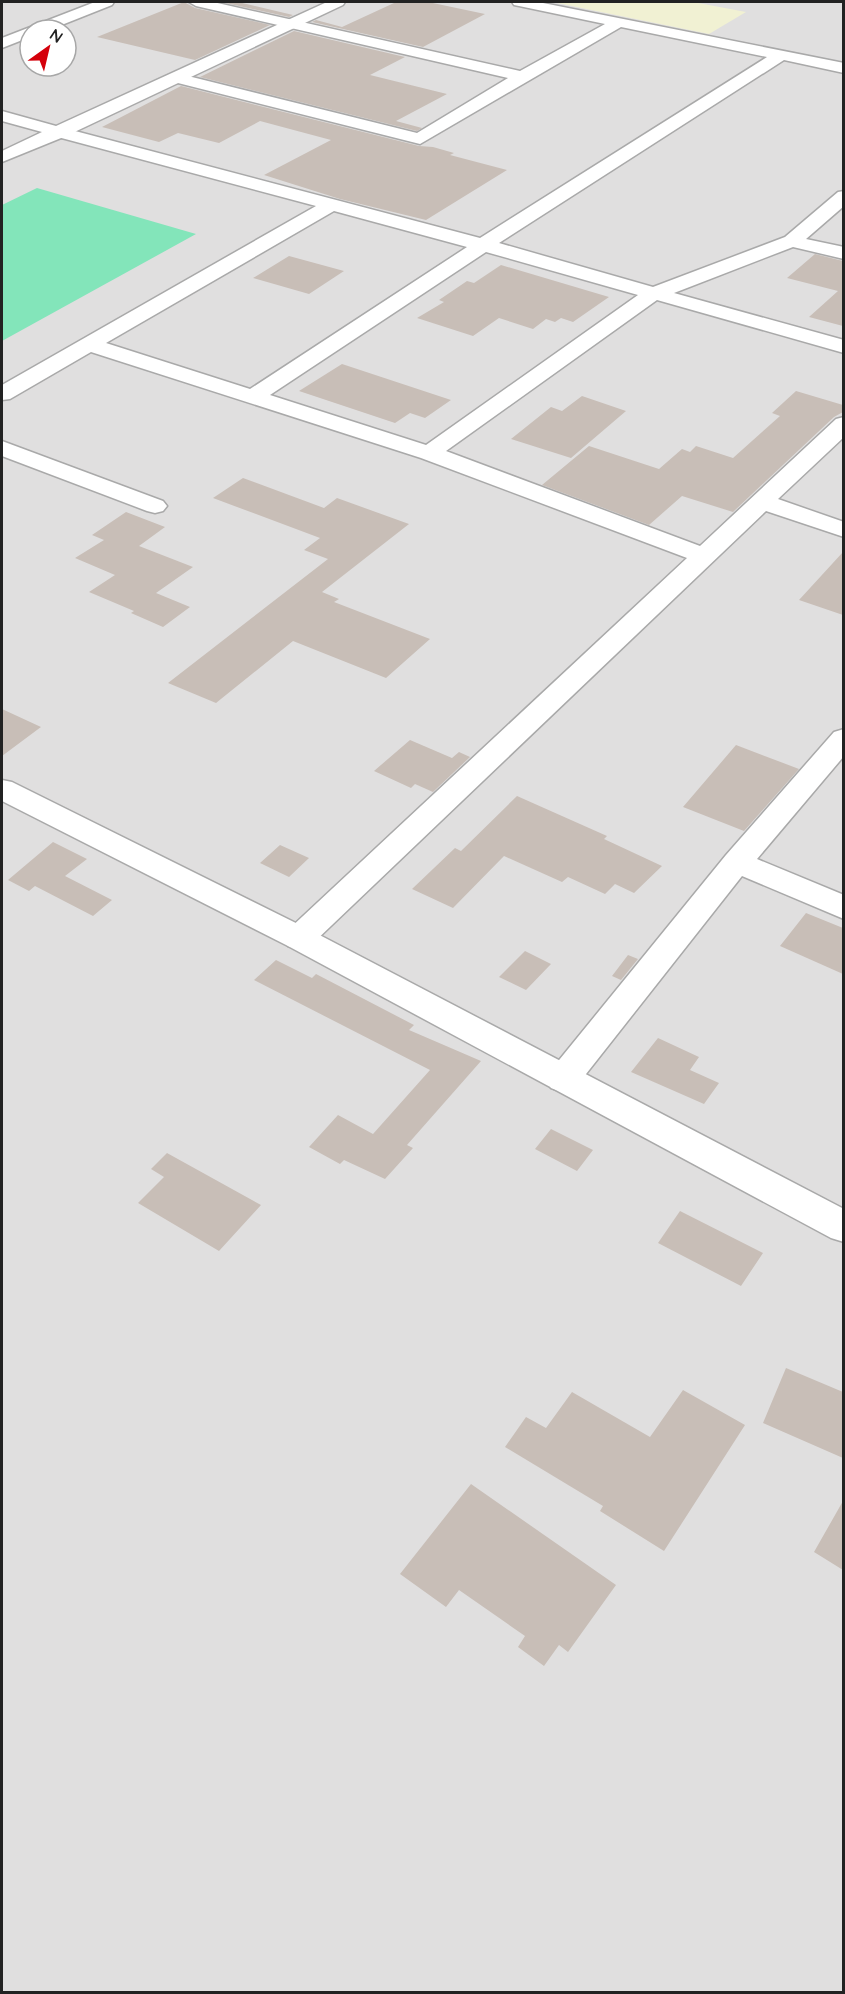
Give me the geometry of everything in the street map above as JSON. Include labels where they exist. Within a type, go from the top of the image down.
[{"type":"street","points":[[66,18],[107,2]]},
{"type":"street","points":[[196,2],[522,76]]},
{"type":"street","points":[[2,158],[338,2]]},
{"type":"street","points":[[519,2],[843,68]]},
{"type":"street","points":[[176,78],[420,139],[522,76],[619,22]]},
{"type":"street","points":[[2,43],[18,37]]},
{"type":"street","points":[[252,397],[483,245],[780,56]]},
{"type":"street","points":[[2,116],[483,245],[843,347]]},
{"type":"street","points":[[429,453],[653,294],[792,241],[843,195]]},
{"type":"street","points":[[6,387],[88,344],[331,206]]},
{"type":"street","points":[[792,241],[843,253]]},
{"type":"street","points":[[88,344],[429,453],[705,556]]},
{"type":"street","points":[[299,938],[843,424]]},
{"type":"street","points":[[2,448],[155,506]]},
{"type":"street","points":[[762,502],[843,530]]},
{"type":"street","points":[[563,1079],[737,862],[843,738]]},
{"type":"street","points":[[2,789],[299,938],[843,1227]]},
{"type":"street","points":[[737,862],[843,908]]},
{"type":"shaded area","points":[[2,2],[843,2],[843,1992],[2,1992]]},
{"type":"green space","points":[[552,2],[693,2],[746,12],[709,34]]},
{"type":"green space","points":[[37,188],[196,234],[2,341],[2,205]]},
{"type":"building","points":[[184,2],[195,8],[270,25],[195,60],[97,37]]},
{"type":"building","points":[[221,2],[238,2],[293,15],[289,17]]},
{"type":"building","points":[[428,2],[485,14],[423,47],[312,22],[316,20],[342,27],[394,3]]},
{"type":"building","points":[[294,31],[405,57],[370,75],[447,94],[396,121],[422,128],[417,131],[200,77]]},
{"type":"building","points":[[181,86],[419,146],[433,147],[454,153],[450,155],[507,170],[426,220],[340,199],[264,175],[331,140],[260,121],[219,143],[178,133],[159,142],[102,127]]},
{"type":"building","points":[[815,254],[843,261],[843,326],[809,317],[838,291],[787,278]]},
{"type":"building","points":[[289,256],[344,271],[309,294],[253,278]]},
{"type":"building","points":[[501,265],[609,297],[573,322],[561,318],[555,322],[546,319],[533,329],[499,318],[473,336],[417,318],[444,302],[439,300],[467,281],[474,283]]},
{"type":"building","points":[[342,364],[451,400],[425,418],[410,413],[395,423],[299,391]]},
{"type":"building","points":[[796,391],[843,405],[843,412],[834,417],[733,512],[682,496],[649,525],[542,485],[589,446],[659,469],[682,449],[690,452],[696,446],[733,458],[780,416],[772,413]]},
{"type":"building","points":[[582,396],[626,411],[571,458],[511,439],[551,407],[562,411]]},
{"type":"building","points":[[243,478],[324,508],[337,498],[409,524],[322,592],[339,599],[334,602],[430,639],[386,678],[293,641],[216,703],[168,683],[328,559],[304,550],[320,538],[213,498]]},
{"type":"building","points":[[126,512],[165,527],[139,546],[193,567],[156,593],[190,607],[163,627],[131,613],[134,611],[89,592],[115,575],[75,558],[104,540],[92,535]]},
{"type":"building","points":[[843,552],[843,615],[799,600]]},
{"type":"building","points":[[2,709],[41,727],[2,756]]},
{"type":"building","points":[[410,740],[452,758],[459,752],[470,757],[433,792],[415,784],[411,788],[374,771]]},
{"type":"building","points":[[736,745],[799,769],[744,831],[683,807]]},
{"type":"building","points":[[517,796],[607,836],[604,839],[662,866],[634,893],[615,884],[605,894],[568,877],[562,882],[504,856],[453,908],[412,889],[455,848],[461,851]]},
{"type":"building","points":[[53,842],[87,859],[65,876],[112,900],[93,916],[35,886],[29,891],[8,880]]},
{"type":"building","points":[[280,845],[309,858],[289,877],[260,863]]},
{"type":"building","points":[[806,913],[843,928],[843,974],[780,946]]},
{"type":"building","points":[[525,951],[551,964],[526,990],[499,977]]},
{"type":"building","points":[[628,955],[638,959],[621,980],[612,976]]},
{"type":"building","points":[[276,960],[312,978],[316,974],[414,1025],[409,1030],[481,1061],[407,1145],[413,1148],[385,1179],[344,1160],[340,1164],[309,1147],[338,1115],[373,1134],[430,1070],[254,980]]},
{"type":"building","points":[[658,1038],[699,1057],[690,1070],[719,1083],[704,1104],[631,1072]]},
{"type":"building","points":[[551,1129],[593,1150],[577,1171],[535,1149]]},
{"type":"building","points":[[167,1153],[261,1205],[219,1251],[138,1203],[164,1177],[151,1169]]},
{"type":"building","points":[[680,1211],[763,1253],[741,1286],[658,1243]]},
{"type":"building","points":[[786,1368],[843,1392],[843,1458],[763,1423]]},
{"type":"building","points":[[683,1390],[745,1425],[664,1551],[600,1511],[603,1506],[505,1447],[526,1417],[546,1428],[572,1392],[650,1437]]},
{"type":"building","points":[[471,1484],[616,1585],[568,1652],[559,1645],[544,1666],[518,1647],[525,1636],[459,1590],[446,1607],[400,1574]]},
{"type":"building","points":[[843,1501],[843,1570],[814,1552]]}]
